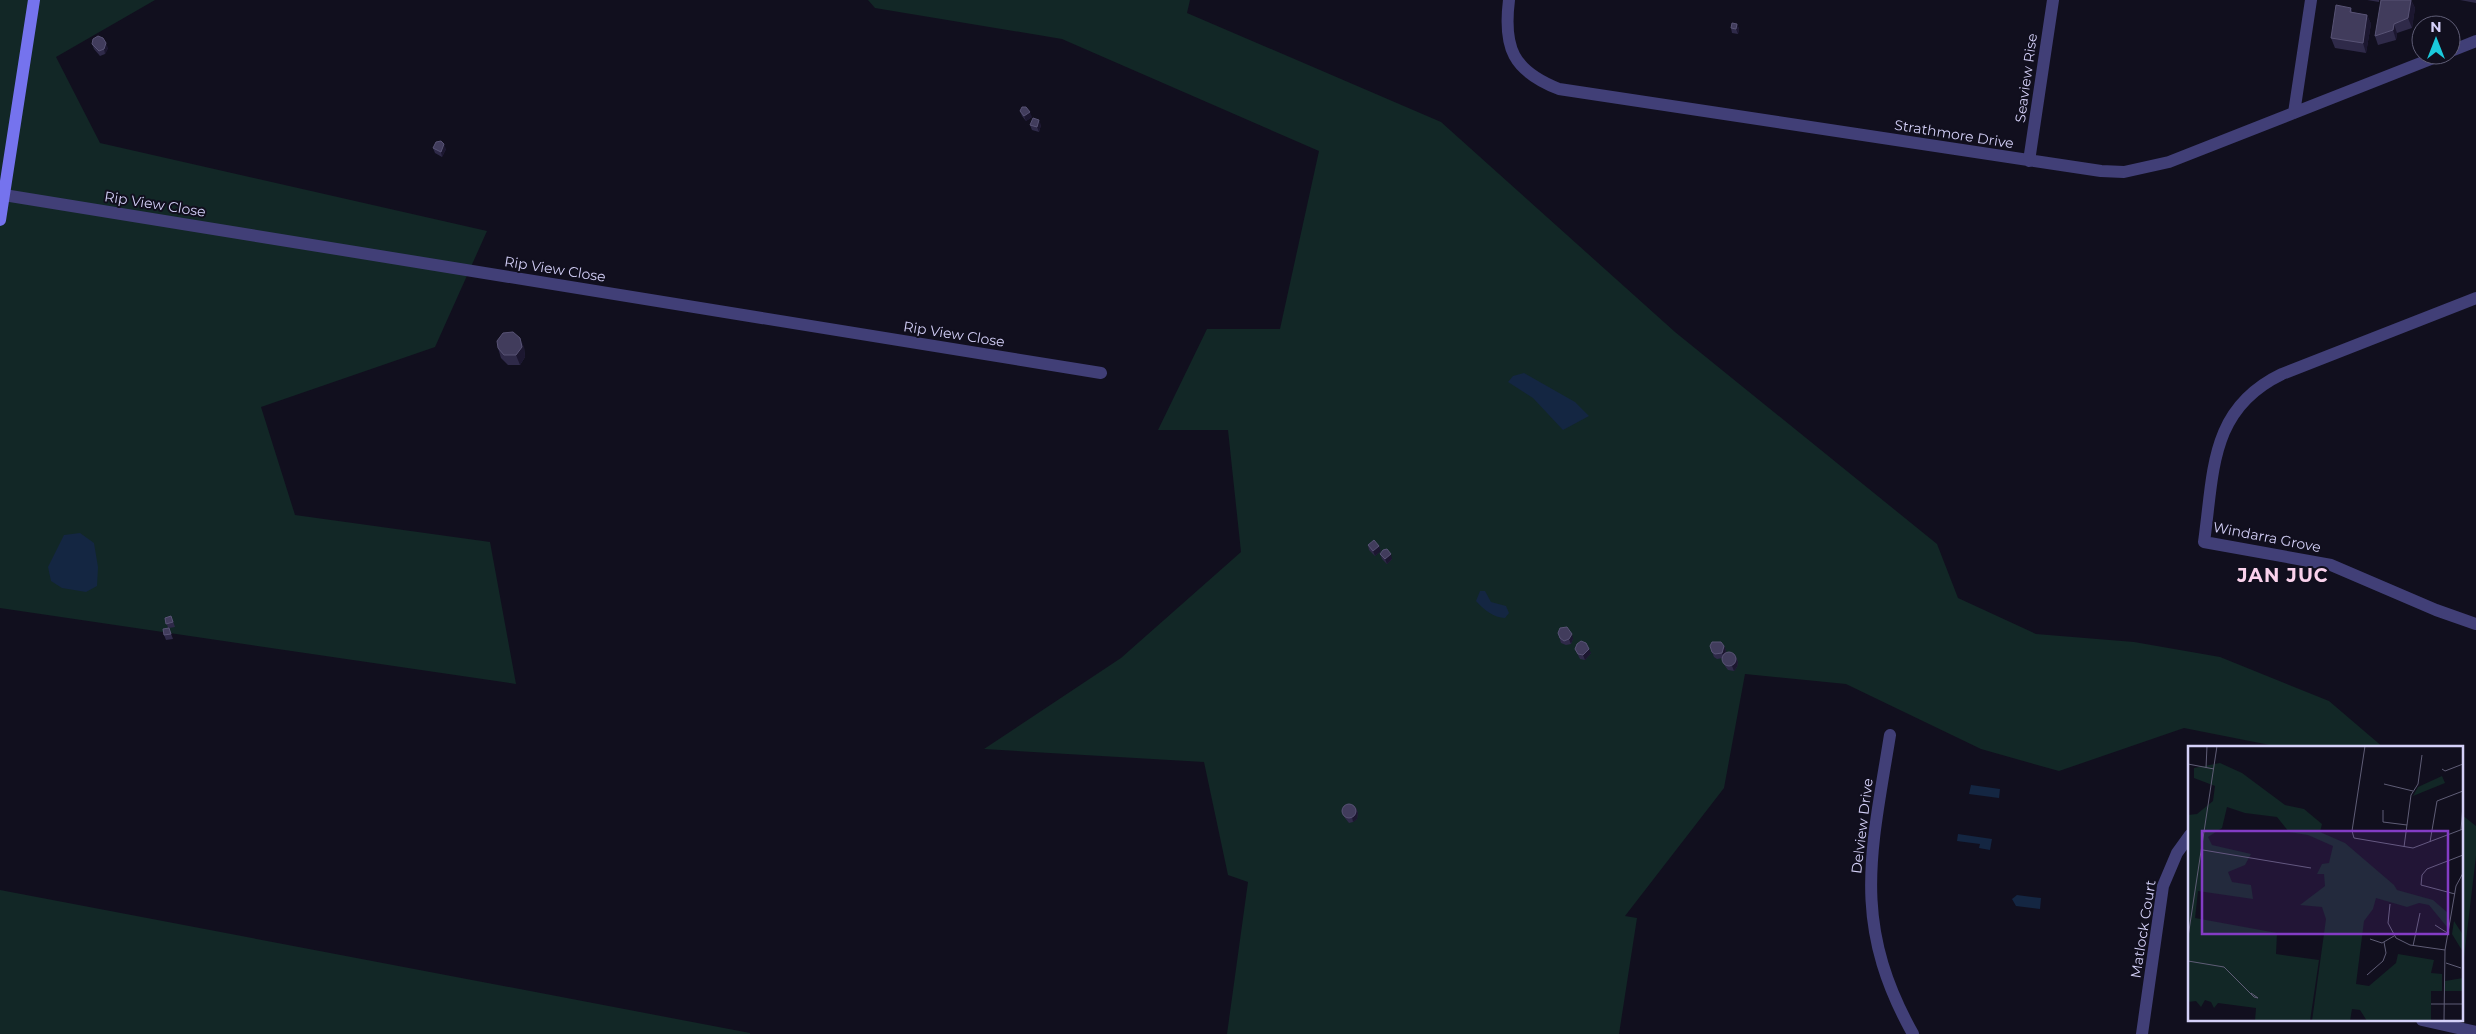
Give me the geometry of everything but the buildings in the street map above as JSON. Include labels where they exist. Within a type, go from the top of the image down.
[{"type":"main road","points":[[0,220],[34,0]]},
{"type":"street","name":"Strathmore Drive","points":[[1509,0],[1507,40],[1515,57],[1539,81],[1559,89],[2101,172],[2124,172],[2169,162],[2416,65]]},
{"type":"street","name":"Seaview Rise","points":[[2029,161],[2053,0]]},
{"type":"street","points":[[2294,113],[2311,0]]},
{"type":"street","points":[[2461,47],[2476,41]]},
{"type":"street","name":"Rip View Close","points":[[4,195],[1101,373]]},
{"type":"street","name":"Windarra Grove","points":[[2476,298],[2262,383],[2234,413],[2218,446],[2204,542],[2332,565],[2428,607],[2476,624]]},
{"type":"street","name":"Delview Drive","points":[[1890,735],[1870,865],[1870,894],[1879,956],[1888,984],[1913,1034]]},
{"type":"street","name":"Matlock Court","points":[[2142,1034],[2163,886],[2177,853],[2188,838]]},
{"type":"street","points":[[2428,1022],[2442,1027],[2476,1032]]},
{"type":"green space","points":[[0,0],[155,0],[56,57],[100,143],[487,231],[435,347],[261,407],[295,515],[490,542],[516,684],[0,608]]},
{"type":"green space","points":[[868,0],[1190,0],[1187,13],[1441,122],[1675,332],[1937,544],[1958,598],[2036,634],[2134,642],[2220,657],[2329,701],[2382,746],[2275,746],[2184,728],[2059,771],[1981,749],[1846,684],[1745,674],[1724,788],[1625,916],[1637,918],[1619,1034],[1227,1034],[1248,882],[1228,875],[1204,762],[984,749],[1121,658],[1241,552],[1228,430],[1158,430],[1207,329],[1280,329],[1319,151],[1062,39],[875,8]]},
{"type":"green space","points":[[2464,817],[2476,826],[2476,856],[2464,958]]},
{"type":"green space","points":[[0,890],[750,1033],[750,1034],[0,1034]]},
{"type":"water","points":[[1524,373],[1575,402],[1589,416],[1563,430],[1533,398],[1508,382],[1513,376]]},
{"type":"water","points":[[80,533],[94,543],[98,567],[97,586],[86,592],[62,588],[51,581],[48,567],[64,535]]},
{"type":"water","points":[[1480,591],[1485,591],[1491,602],[1506,606],[1509,613],[1505,618],[1489,612],[1476,601]]},
{"type":"water","points":[[1971,785],[2000,789],[1999,798],[1969,794]]},
{"type":"water","points":[[1958,834],[1992,839],[1990,850],[1979,848],[1980,844],[1957,841]]},
{"type":"water","points":[[2017,895],[2041,898],[2040,909],[2016,906],[2012,899]]},
{"type":"district","name":"JAN JUC","points":[[2283,575]]}]
